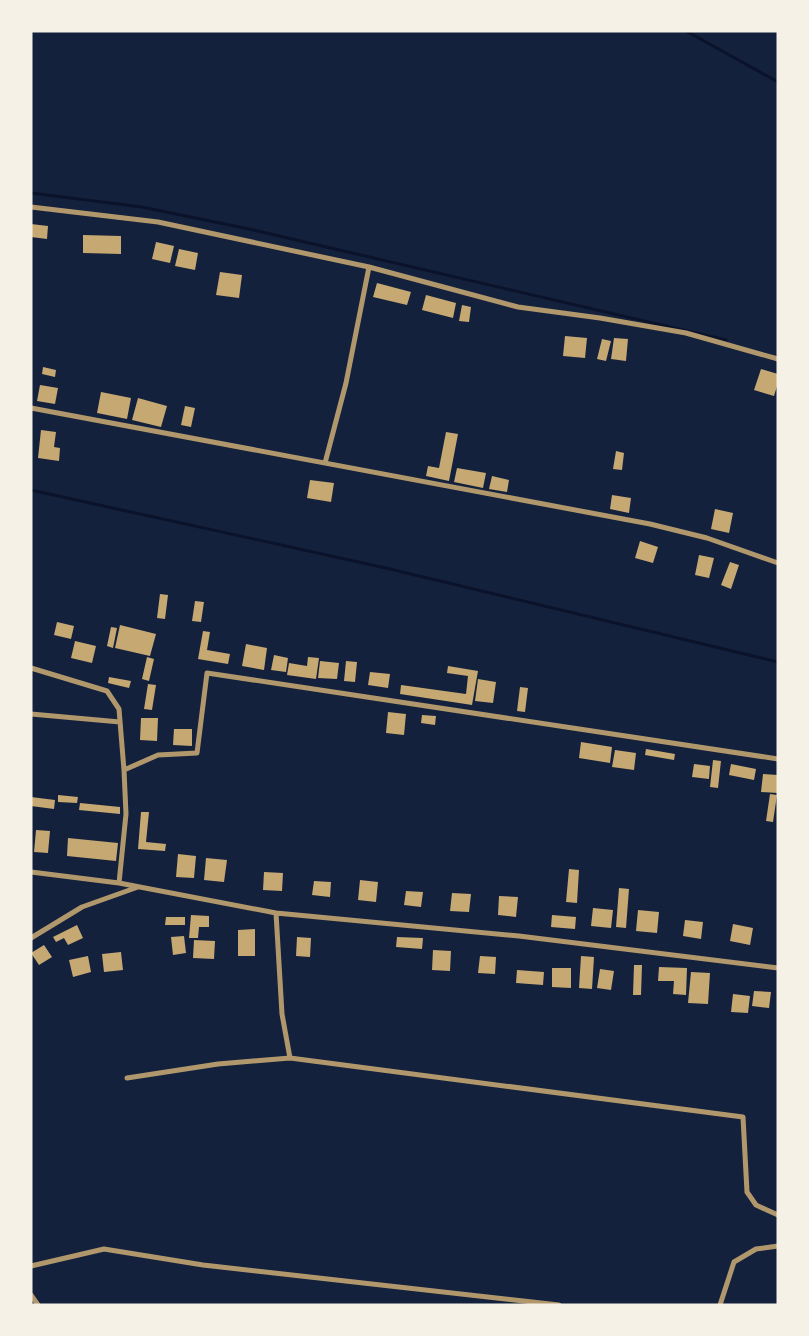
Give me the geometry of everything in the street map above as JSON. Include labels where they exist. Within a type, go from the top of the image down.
[{"type":"street","points":[[31,207],[158,222],[369,267],[518,307],[600,318],[686,333],[778,359]]},
{"type":"street","points":[[325,463],[346,383],[369,267]]},
{"type":"street","points":[[31,408],[650,524],[708,538],[778,563]]},
{"type":"street","points":[[31,668],[107,691],[119,709],[126,814],[120,884]]},
{"type":"street","points":[[124,770],[158,755],[197,754],[207,672],[778,760]]},
{"type":"street","points":[[31,714],[120,722]]},
{"type":"street","points":[[31,872],[138,887],[276,913],[519,936],[778,968]]},
{"type":"street","points":[[31,938],[82,907],[138,887]]},
{"type":"street","points":[[276,913],[282,1014],[290,1058]]},
{"type":"street","points":[[127,1078],[218,1064],[290,1058],[743,1117],[747,1192],[756,1205],[778,1215]]},
{"type":"street","points":[[720,1305],[734,1262],[756,1249],[778,1246]]},
{"type":"street","points":[[31,1266],[104,1249],[203,1265],[559,1305]]},
{"type":"street","points":[[31,1295],[38,1305]]},
{"type":"building","points":[[31,224],[48,226],[47,239],[31,237]]},
{"type":"building","points":[[83,235],[121,236],[121,254],[83,253]]},
{"type":"building","points":[[156,242],[174,246],[170,263],[152,259]]},
{"type":"building","points":[[179,249],[198,253],[195,270],[175,266]]},
{"type":"building","points":[[220,272],[242,275],[239,298],[216,295]]},
{"type":"building","points":[[377,283],[411,292],[407,305],[373,297]]},
{"type":"building","points":[[426,295],[456,303],[453,318],[422,310]]},
{"type":"building","points":[[462,305],[471,307],[469,322],[459,321]]},
{"type":"building","points":[[565,336],[587,338],[585,358],[563,356]]},
{"type":"building","points":[[614,338],[628,339],[626,361],[611,359]]},
{"type":"building","points":[[602,339],[611,341],[606,361],[597,359]]},
{"type":"building","points":[[43,367],[56,370],[55,377],[42,374]]},
{"type":"building","points":[[761,369],[778,374],[778,383],[774,396],[754,390]]},
{"type":"building","points":[[40,385],[58,388],[55,404],[37,401]]},
{"type":"building","points":[[101,392],[131,398],[127,419],[97,413]]},
{"type":"building","points":[[138,398],[167,406],[161,427],[132,420]]},
{"type":"building","points":[[185,406],[195,408],[191,427],[181,425]]},
{"type":"building","points":[[41,430],[56,432],[54,447],[60,448],[59,461],[38,458]]},
{"type":"building","points":[[446,432],[458,434],[449,481],[426,476],[428,466],[439,468]]},
{"type":"building","points":[[616,451],[624,453],[622,470],[613,469]]},
{"type":"building","points":[[457,468],[486,473],[483,488],[454,482]]},
{"type":"building","points":[[492,476],[509,480],[507,492],[489,489]]},
{"type":"building","points":[[310,480],[334,483],[331,502],[307,498]]},
{"type":"building","points":[[612,495],[631,498],[629,513],[610,509]]},
{"type":"building","points":[[715,509],[733,513],[729,533],[711,529]]},
{"type":"building","points":[[640,541],[658,547],[653,563],[635,558]]},
{"type":"building","points":[[699,555],[714,558],[709,578],[695,575]]},
{"type":"building","points":[[730,562],[739,565],[731,589],[721,585]]},
{"type":"building","points":[[160,594],[168,595],[165,619],[157,618]]},
{"type":"building","points":[[195,601],[204,602],[201,622],[192,621]]},
{"type":"building","points":[[57,622],[74,626],[71,639],[54,635]]},
{"type":"building","points":[[120,625],[156,634],[150,656],[115,648]]},
{"type":"building","points":[[111,627],[117,628],[113,648],[107,646]]},
{"type":"building","points":[[203,631],[210,632],[207,650],[230,654],[228,664],[198,659]]},
{"type":"building","points":[[75,641],[96,646],[92,663],[71,658]]},
{"type":"building","points":[[246,644],[267,648],[264,670],[242,666]]},
{"type":"building","points":[[274,655],[288,658],[286,672],[271,670]]},
{"type":"building","points":[[147,657],[154,659],[149,681],[142,679]]},
{"type":"building","points":[[308,657],[319,658],[316,679],[287,675],[289,663],[307,666]]},
{"type":"building","points":[[320,661],[339,663],[337,679],[318,678]]},
{"type":"building","points":[[346,661],[357,662],[355,682],[344,681]]},
{"type":"building","points":[[448,666],[478,671],[472,705],[400,694],[401,685],[466,694],[468,676],[447,673]]},
{"type":"building","points":[[370,672],[390,674],[388,688],[368,685]]},
{"type":"building","points":[[109,677],[131,681],[129,688],[108,683]]},
{"type":"building","points":[[478,679],[496,682],[493,703],[475,701]]},
{"type":"building","points":[[148,684],[156,685],[152,710],[144,709]]},
{"type":"building","points":[[520,687],[528,688],[525,712],[517,711]]},
{"type":"building","points":[[388,712],[406,714],[404,735],[386,733]]},
{"type":"building","points":[[422,715],[436,716],[435,725],[421,723]]},
{"type":"building","points":[[141,718],[158,718],[157,741],[140,740]]},
{"type":"building","points":[[174,729],[192,729],[192,746],[173,745]]},
{"type":"building","points":[[581,742],[612,747],[610,763],[579,758]]},
{"type":"building","points":[[646,749],[675,754],[674,760],[645,755]]},
{"type":"building","points":[[615,750],[636,753],[634,770],[612,767]]},
{"type":"building","points":[[713,760],[721,761],[718,788],[710,787]]},
{"type":"building","points":[[694,764],[710,766],[709,779],[692,777]]},
{"type":"building","points":[[731,764],[756,769],[754,780],[729,775]]},
{"type":"building","points":[[763,774],[778,775],[778,793],[761,792]]},
{"type":"building","points":[[770,794],[777,795],[773,822],[766,821]]},
{"type":"building","points":[[58,795],[78,797],[77,803],[58,802]]},
{"type":"building","points":[[31,797],[55,800],[54,809],[31,806]]},
{"type":"building","points":[[80,803],[120,807],[120,814],[79,810]]},
{"type":"building","points":[[141,812],[149,812],[146,842],[166,844],[165,851],[138,849]]},
{"type":"building","points":[[36,830],[50,831],[48,853],[34,852]]},
{"type":"building","points":[[68,838],[118,843],[116,861],[67,856]]},
{"type":"building","points":[[178,854],[196,856],[194,878],[176,877]]},
{"type":"building","points":[[206,858],[227,860],[224,882],[204,880]]},
{"type":"building","points":[[569,869],[579,870],[577,903],[566,902]]},
{"type":"building","points":[[264,872],[283,873],[282,891],[263,890]]},
{"type":"building","points":[[360,880],[378,882],[376,902],[358,900]]},
{"type":"building","points":[[314,881],[331,882],[330,897],[312,895]]},
{"type":"building","points":[[619,888],[629,889],[626,928],[616,927]]},
{"type":"building","points":[[406,891],[423,892],[421,907],[404,905]]},
{"type":"building","points":[[452,893],[471,894],[469,912],[450,911]]},
{"type":"building","points":[[499,896],[518,897],[516,917],[498,915]]},
{"type":"building","points":[[593,908],[613,910],[611,928],[591,926]]},
{"type":"building","points":[[638,910],[659,912],[657,933],[636,931]]},
{"type":"building","points":[[191,915],[209,916],[209,927],[199,927],[198,938],[189,938]]},
{"type":"building","points":[[552,915],[576,917],[575,929],[551,927]]},
{"type":"building","points":[[166,917],[185,917],[185,925],[165,925]]},
{"type":"building","points":[[685,920],[703,922],[701,939],[683,936]]},
{"type":"building","points":[[733,924],[753,928],[750,945],[730,941]]},
{"type":"building","points":[[77,925],[83,938],[68,945],[64,938],[56,942],[53,937]]},
{"type":"building","points":[[255,929],[255,956],[238,956],[238,930]]},
{"type":"building","points":[[184,936],[186,953],[173,955],[171,937]]},
{"type":"building","points":[[297,937],[311,938],[310,957],[296,956]]},
{"type":"building","points":[[397,937],[423,938],[422,949],[396,947]]},
{"type":"building","points":[[194,940],[215,941],[214,959],[193,958]]},
{"type":"building","points":[[44,945],[52,957],[39,965],[31,953]]},
{"type":"building","points":[[433,950],[451,951],[450,971],[432,970]]},
{"type":"building","points":[[121,952],[123,970],[104,972],[102,954]]},
{"type":"building","points":[[88,956],[91,972],[73,977],[69,960]]},
{"type":"building","points":[[480,956],[496,957],[495,974],[478,973]]},
{"type":"building","points":[[581,956],[594,957],[592,989],[579,988]]},
{"type":"building","points":[[634,965],[642,965],[641,995],[633,995]]},
{"type":"building","points":[[659,967],[687,968],[686,995],[673,994],[674,981],[658,981]]},
{"type":"building","points":[[552,968],[571,968],[571,988],[552,987]]},
{"type":"building","points":[[600,969],[614,971],[611,990],[597,988]]},
{"type":"building","points":[[517,970],[544,972],[543,985],[516,983]]},
{"type":"building","points":[[691,972],[710,973],[708,1004],[688,1003]]},
{"type":"building","points":[[754,991],[771,992],[769,1008],[752,1006]]},
{"type":"building","points":[[733,994],[750,996],[748,1013],[731,1012]]},
{"type":"waterway","points":[[686,31],[778,82]]},
{"type":"waterway","points":[[31,193],[142,207],[249,229],[726,340]]},
{"type":"waterway","points":[[31,490],[390,569],[778,662]]}]
